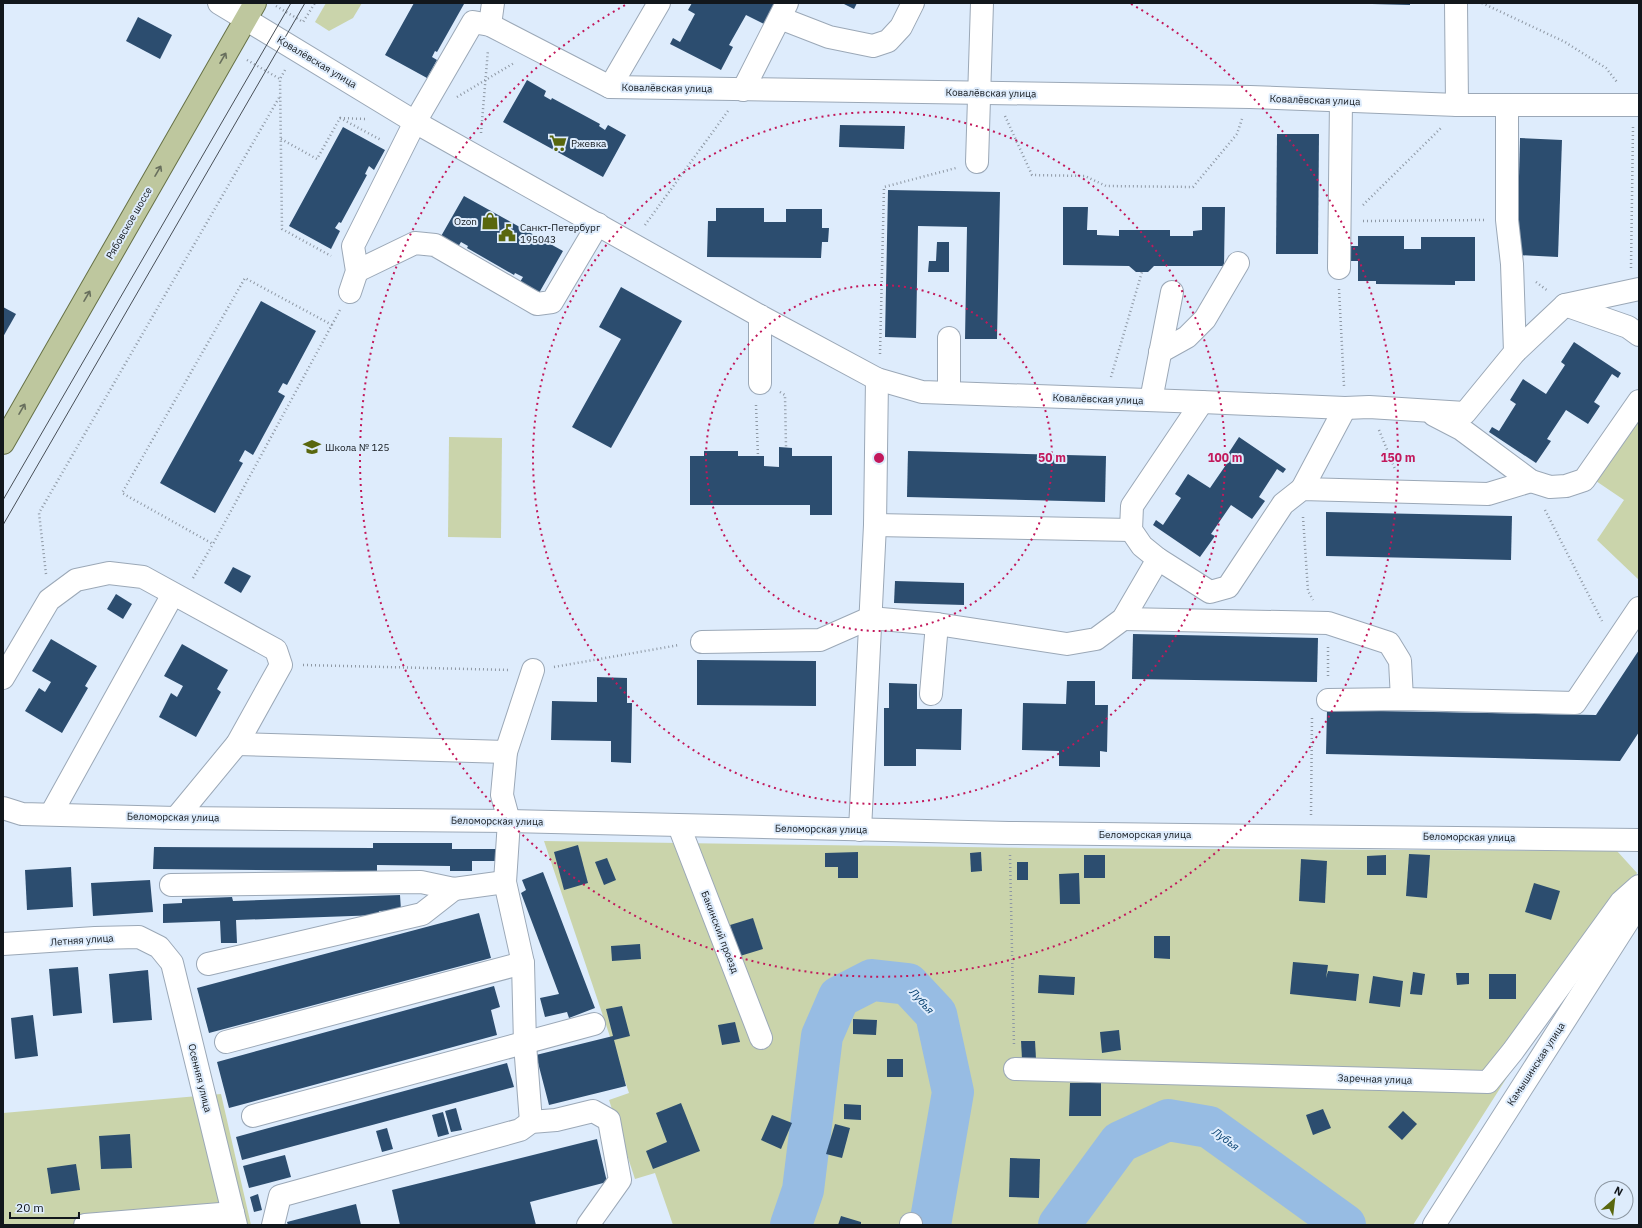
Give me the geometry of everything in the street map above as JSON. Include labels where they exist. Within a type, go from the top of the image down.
[{"type":"main road","name":"Рябовское шоссе","points":[[3,443],[250,11]]},
{"type":"street","name":"Ковалёвская улица","points":[[219,3],[250,11],[415,122],[760,316],[877,379],[922,392],[1345,408],[1369,407],[1465,413],[1515,352]]},
{"type":"street","points":[[490,25],[493,3]]},
{"type":"street","points":[[610,87],[659,3]]},
{"type":"street","points":[[744,90],[784,11],[829,37],[873,46],[888,41],[901,27],[912,3]]},
{"type":"street","points":[[977,162],[988,93],[982,3]]},
{"type":"street","points":[[1456,3],[1457,104]]},
{"type":"street","name":"Ковалёвская улица","points":[[415,122],[473,22],[490,25],[610,87],[1250,98],[1507,105],[1636,105]]},
{"type":"street","points":[[1338,268],[1340,228],[1341,101]]},
{"type":"street","points":[[1507,105],[1507,220],[1512,264],[1515,352]]},
{"type":"street","points":[[350,292],[357,271],[353,246],[415,122]]},
{"type":"street","points":[[357,271],[415,243],[435,245],[537,304],[552,302],[598,224]]},
{"type":"street","points":[[1160,352],[1187,337],[1205,319],[1238,263]]},
{"type":"street","points":[[1515,352],[1566,305],[1635,290]]},
{"type":"street","points":[[1151,400],[1172,292]]},
{"type":"street","points":[[1566,305],[1628,327],[1639,335]]},
{"type":"street","points":[[760,316],[760,384]]},
{"type":"street","points":[[948,338],[949,393]]},
{"type":"street","points":[[860,830],[875,525],[877,379]]},
{"type":"street","points":[[1202,402],[1132,506],[1131,530],[1142,546],[1158,559],[1210,592],[1228,587],[1283,504],[1302,490],[1345,408]]},
{"type":"street","points":[[1423,410],[1461,429],[1531,481],[1550,487],[1566,486],[1584,480],[1639,402]]},
{"type":"street","points":[[1302,490],[1488,494],[1531,481]]},
{"type":"street","points":[[875,525],[1131,530]]},
{"type":"street","points":[[702,642],[820,640],[870,618],[938,624],[1067,644],[1096,639],[1123,619],[1158,559]]},
{"type":"street","points":[[3,678],[49,600],[76,580],[110,573],[143,577],[276,650],[281,665],[237,744],[176,818]]},
{"type":"street","points":[[51,814],[177,596]]},
{"type":"street","points":[[1328,700],[1402,699],[1575,703],[1639,608]]},
{"type":"street","points":[[1123,619],[1328,623],[1390,643],[1400,661],[1402,699]]},
{"type":"street","points":[[932,694],[938,624]]},
{"type":"street","points":[[531,1122],[525,1044],[523,963],[505,882],[509,821],[502,794],[506,752],[533,670]]},
{"type":"street","points":[[237,744],[506,752]]},
{"type":"street","name":"Беломорская улица","points":[[3,808],[22,814],[176,818],[509,821],[1009,833],[1311,835],[1639,840]]},
{"type":"street","name":"Бакинский проезд","points":[[679,826],[761,1038]]},
{"type":"street","points":[[171,885],[421,882],[454,889],[505,882]]},
{"type":"street","name":"Заречная улица","points":[[1015,1069],[1488,1082],[1513,1051],[1621,902],[1639,886]]},
{"type":"street","points":[[208,964],[422,914],[454,889]]},
{"type":"street","name":"Камышинская улица","points":[[1434,1225],[1639,904]]},
{"type":"street","name":"Летняя улица","points":[[3,944],[95,938],[139,937],[159,946]]},
{"type":"street","name":"Осенняя улица","points":[[85,1225],[234,1219],[172,963],[159,946]]},
{"type":"street","points":[[226,1042],[523,963]]},
{"type":"street","points":[[253,1116],[525,1044],[594,1024]]},
{"type":"street","points":[[273,1225],[280,1196],[520,1130],[531,1122],[556,1120],[593,1111],[609,1120],[620,1180],[588,1225]]},
{"type":"path","points":[[271,3],[303,22],[314,3]]},
{"type":"path","points":[[278,7],[281,3]]},
{"type":"path","points":[[1482,3],[1565,42],[1606,68],[1636,105],[1635,290]]},
{"type":"path","points":[[478,157],[490,25]]},
{"type":"path","points":[[454,99],[537,49]]},
{"type":"path","points":[[244,59],[280,79]]},
{"type":"path","points":[[287,67],[280,79],[282,229],[357,271]]},
{"type":"path","points":[[632,243],[744,90]]},
{"type":"path","points":[[988,93],[1032,175],[1085,176],[1106,186],[1193,187],[1237,134],[1250,98]]},
{"type":"path","points":[[49,600],[39,513],[280,96]]},
{"type":"path","points":[[1340,228],[1447,122],[1457,104]]},
{"type":"path","points":[[280,139],[317,159],[340,118],[401,151]]},
{"type":"path","points":[[877,379],[880,353],[884,187],[977,162]]},
{"type":"path","points":[[1340,228],[1356,221],[1507,220]]},
{"type":"path","points":[[1512,264],[1566,305]]},
{"type":"path","points":[[1338,268],[1345,408]]},
{"type":"path","points":[[1105,399],[1142,272]]},
{"type":"path","points":[[213,544],[122,493],[245,278],[332,325]]},
{"type":"path","points":[[177,596],[213,544],[350,292]]},
{"type":"path","points":[[758,456],[756,398],[760,384],[772,384],[784,395],[786,447]]},
{"type":"path","points":[[1369,407],[1405,492]]},
{"type":"path","points":[[1531,481],[1614,645]]},
{"type":"path","points":[[1302,490],[1308,591],[1328,623],[1328,700],[1312,713],[1311,835]]},
{"type":"path","points":[[281,665],[533,670],[702,642]]},
{"type":"path","points":[[1009,833],[1015,1069]]},
{"type":"green space","points":[[326,3],[362,3],[353,18],[329,31],[315,22]]},
{"type":"green space","points":[[1639,417],[1639,580],[1597,540],[1624,500],[1596,481]]},
{"type":"green space","points":[[449,437],[502,438],[501,538],[448,537]]},
{"type":"green space","points":[[544,841],[1028,848],[1617,851],[1637,873],[1413,1225],[673,1225],[655,1173],[635,1179],[609,1100],[629,1093]]},
{"type":"green space","points":[[221,1094],[251,1225],[3,1225],[3,1113]]},
{"type":"building","points":[[414,3],[464,4],[437,52],[435,51],[432,57],[437,60],[427,78],[385,55]]},
{"type":"building","points":[[692,3],[773,3],[779,7],[768,26],[746,15],[729,45],[733,47],[721,70],[670,44],[673,38],[680,42],[695,14],[688,10]]},
{"type":"building","points":[[842,3],[857,3],[854,9]]},
{"type":"building","points":[[1410,3],[1410,5],[1372,4]]},
{"type":"building","points":[[138,17],[172,35],[160,59],[126,41]]},
{"type":"building","points":[[527,80],[546,91],[544,96],[551,100],[552,98],[600,124],[599,126],[605,130],[608,125],[626,135],[603,177],[503,122]]},
{"type":"building","points":[[840,125],[905,126],[904,149],[839,147]]},
{"type":"building","points":[[343,127],[385,150],[374,170],[369,166],[365,174],[367,175],[341,223],[339,222],[335,228],[340,231],[331,249],[289,226]]},
{"type":"building","points":[[1277,134],[1319,134],[1318,254],[1276,254]]},
{"type":"building","points":[[1520,138],[1562,140],[1558,257],[1517,255]]},
{"type":"building","points":[[888,190],[1000,192],[997,339],[965,339],[967,227],[918,226],[916,338],[885,337]]},
{"type":"building","points":[[464,196],[563,251],[539,293],[520,282],[523,277],[515,273],[514,275],[467,248],[468,246],[461,242],[458,247],[440,238]]},
{"type":"building","points":[[1063,207],[1088,207],[1087,230],[1097,230],[1097,235],[1119,236],[1119,230],[1170,230],[1170,236],[1193,236],[1193,231],[1202,230],[1202,207],[1225,207],[1224,266],[1154,266],[1148,272],[1136,272],[1129,266],[1063,265]]},
{"type":"building","points":[[716,208],[764,208],[764,222],[786,222],[786,209],[822,209],[822,228],[829,228],[828,242],[822,242],[821,258],[707,257],[708,221],[716,221]]},
{"type":"building","points":[[1358,236],[1404,236],[1404,249],[1421,249],[1421,237],[1475,237],[1475,281],[1455,281],[1455,285],[1376,284],[1376,281],[1358,281],[1358,261],[1349,261],[1349,246],[1358,246]]},
{"type":"building","points":[[937,242],[949,242],[949,272],[928,272],[929,261],[936,261]]},
{"type":"building","points":[[621,287],[682,321],[611,448],[572,427],[621,339],[599,327]]},
{"type":"building","points":[[261,301],[316,331],[287,385],[283,383],[278,392],[285,396],[253,455],[245,450],[239,461],[243,463],[215,513],[160,483]]},
{"type":"building","points":[[3,307],[16,314],[3,337]]},
{"type":"building","points":[[1574,342],[1621,373],[1618,378],[1612,374],[1594,402],[1600,406],[1588,424],[1566,410],[1547,439],[1551,441],[1536,463],[1489,432],[1492,427],[1499,431],[1516,404],[1510,400],[1523,379],[1546,394],[1565,365],[1561,362]]},
{"type":"building","points":[[1239,437],[1286,469],[1283,473],[1277,469],[1259,497],[1265,501],[1252,519],[1231,505],[1211,534],[1215,536],[1200,557],[1153,525],[1156,520],[1163,525],[1181,498],[1175,494],[1188,474],[1210,488],[1230,459],[1226,457]]},
{"type":"building","points":[[779,447],[792,448],[792,456],[832,456],[832,515],[810,515],[810,505],[690,505],[690,456],[704,456],[704,451],[738,451],[738,456],[764,456],[764,466],[779,467]]},
{"type":"building","points":[[908,451],[1106,456],[1105,502],[907,497]]},
{"type":"building","points":[[1326,512],[1512,516],[1511,560],[1326,556]]},
{"type":"building","points":[[233,567],[251,576],[241,593],[224,583]]},
{"type":"building","points":[[895,581],[964,583],[964,605],[894,603]]},
{"type":"building","points":[[116,594],[132,604],[123,619],[107,609]]},
{"type":"building","points":[[1133,634],[1318,638],[1317,682],[1132,679]]},
{"type":"building","points":[[51,639],[97,666],[85,686],[88,688],[62,733],[25,711],[39,688],[45,692],[51,682],[32,671]]},
{"type":"building","points":[[182,644],[228,670],[217,689],[221,692],[196,737],[159,717],[171,693],[177,697],[183,686],[164,676]]},
{"type":"building","points":[[1639,650],[1639,732],[1620,761],[1326,754],[1327,710],[1596,715]]},
{"type":"building","points":[[697,660],[816,661],[816,706],[697,705]]},
{"type":"building","points":[[597,677],[627,678],[627,703],[632,703],[631,763],[611,762],[611,741],[551,740],[552,701],[597,702]]},
{"type":"building","points":[[1067,681],[1095,681],[1095,705],[1108,705],[1107,752],[1100,751],[1100,767],[1059,766],[1059,751],[1022,750],[1023,703],[1066,704]]},
{"type":"building","points":[[889,683],[917,684],[917,709],[962,709],[961,750],[916,749],[916,766],[884,766],[884,708],[889,708]]},
{"type":"building","points":[[373,843],[452,843],[452,849],[496,849],[496,861],[472,861],[472,871],[450,871],[450,866],[377,865],[377,871],[153,869],[154,847],[373,848]]},
{"type":"building","points":[[578,845],[588,883],[564,890],[554,852]]},
{"type":"building","points":[[858,852],[858,878],[838,878],[838,867],[825,867],[825,853]]},
{"type":"building","points":[[981,852],[982,871],[971,872],[970,853]]},
{"type":"building","points":[[1409,854],[1430,855],[1427,898],[1406,896]]},
{"type":"building","points":[[1084,855],[1105,855],[1105,878],[1084,878]]},
{"type":"building","points":[[1386,855],[1386,875],[1367,875],[1367,856]]},
{"type":"building","points":[[607,858],[616,880],[604,885],[595,862]]},
{"type":"building","points":[[1301,859],[1327,861],[1325,903],[1299,901]]},
{"type":"building","points":[[1017,862],[1028,862],[1028,880],[1017,880]]},
{"type":"building","points":[[71,867],[73,907],[27,910],[25,870]]},
{"type":"building","points":[[543,872],[595,1008],[569,1018],[567,1012],[545,1017],[540,998],[559,994],[521,893],[526,890],[522,880]]},
{"type":"building","points":[[1079,873],[1080,904],[1060,904],[1059,874]]},
{"type":"building","points":[[150,880],[153,912],[93,916],[91,883]]},
{"type":"building","points":[[1534,883],[1560,891],[1551,920],[1525,912]]},
{"type":"building","points":[[400,895],[401,910],[379,911],[380,915],[236,920],[237,943],[221,943],[220,921],[163,923],[163,904],[182,903],[182,899],[232,897],[233,901]]},
{"type":"building","points":[[479,913],[491,958],[209,1033],[197,988]]},
{"type":"building","points":[[753,918],[763,949],[740,956],[730,925]]},
{"type":"building","points":[[1154,936],[1170,936],[1170,959],[1154,958]]},
{"type":"building","points":[[640,944],[641,959],[612,961],[611,946]]},
{"type":"building","points":[[1293,962],[1328,965],[1326,978],[1328,971],[1359,974],[1356,1001],[1290,994]]},
{"type":"building","points":[[78,967],[82,1013],[53,1016],[49,969]]},
{"type":"building","points":[[148,970],[152,1020],[113,1023],[109,974]]},
{"type":"building","points":[[1413,972],[1425,974],[1422,995],[1410,994]]},
{"type":"building","points":[[1456,973],[1469,973],[1469,984],[1457,985]]},
{"type":"building","points":[[1489,974],[1516,974],[1516,999],[1489,999]]},
{"type":"building","points":[[1039,975],[1075,977],[1074,995],[1038,993]]},
{"type":"building","points":[[1373,976],[1403,981],[1400,1007],[1369,1003]]},
{"type":"building","points":[[494,986],[500,1007],[491,1010],[497,1035],[229,1108],[217,1062]]},
{"type":"building","points":[[622,1006],[630,1036],[614,1040],[626,1086],[549,1105],[536,1055],[613,1036],[606,1009]]},
{"type":"building","points":[[33,1015],[38,1056],[15,1059],[11,1018]]},
{"type":"building","points":[[853,1019],[877,1020],[876,1035],[853,1034]]},
{"type":"building","points":[[735,1022],[740,1042],[722,1045],[718,1025]]},
{"type":"building","points":[[1119,1030],[1121,1050],[1102,1053],[1100,1032]]},
{"type":"building","points":[[1021,1041],[1035,1041],[1036,1059],[1022,1059]]},
{"type":"building","points":[[887,1059],[903,1059],[903,1077],[887,1077]]},
{"type":"building","points":[[507,1063],[514,1087],[242,1160],[236,1137]]},
{"type":"building","points":[[1070,1083],[1101,1083],[1101,1116],[1069,1116]]},
{"type":"building","points":[[681,1103],[700,1151],[653,1169],[646,1151],[667,1142],[656,1113]]},
{"type":"building","points":[[844,1104],[861,1105],[861,1120],[844,1119]]},
{"type":"building","points":[[456,1108],[462,1130],[451,1132],[445,1111]]},
{"type":"building","points":[[1323,1109],[1331,1128],[1313,1135],[1306,1115]]},
{"type":"building","points":[[1403,1111],[1417,1124],[1402,1140],[1388,1127]]},
{"type":"building","points":[[443,1112],[449,1134],[438,1137],[432,1115]]},
{"type":"building","points":[[772,1115],[792,1123],[781,1149],[761,1140]]},
{"type":"building","points":[[835,1124],[850,1128],[842,1158],[826,1154]]},
{"type":"building","points":[[387,1128],[393,1149],[382,1152],[376,1131]]},
{"type":"building","points":[[130,1134],[132,1168],[101,1169],[99,1136]]},
{"type":"building","points":[[597,1139],[607,1182],[530,1202],[536,1225],[400,1225],[392,1190]]},
{"type":"building","points":[[285,1155],[291,1177],[249,1188],[243,1166]]},
{"type":"building","points":[[1010,1158],[1040,1159],[1039,1198],[1009,1197]]},
{"type":"building","points":[[76,1164],[80,1190],[51,1194],[47,1168]]},
{"type":"building","points":[[258,1194],[262,1210],[254,1212],[250,1197]]},
{"type":"building","points":[[356,1204],[361,1225],[288,1225],[287,1222]]},
{"type":"building","points":[[841,1216],[861,1222],[861,1225],[838,1225]]},
{"type":"waterway","name":"Лубья","points":[[791,1225],[803,1190],[822,1036],[839,997],[872,980],[908,984],[936,1014],[953,1092],[930,1225]]},
{"type":"waterway","name":"Лубья","points":[[1059,1225],[1120,1142],[1168,1120],[1209,1127],[1345,1225]]},
{"type":"tram line","points":[[3,500],[291,3]]},
{"type":"tram line","points":[[3,525],[305,3]]},
{"type":"place","name":"Ржевка","points":[[558,143]]},
{"type":"place","name":"Ozon","points":[[490,221]]},
{"type":"place","name":"Санкт-Петербург 195043","points":[[507,233]]},
{"type":"place","name":"Школа № 125","points":[[312,447]]}]
